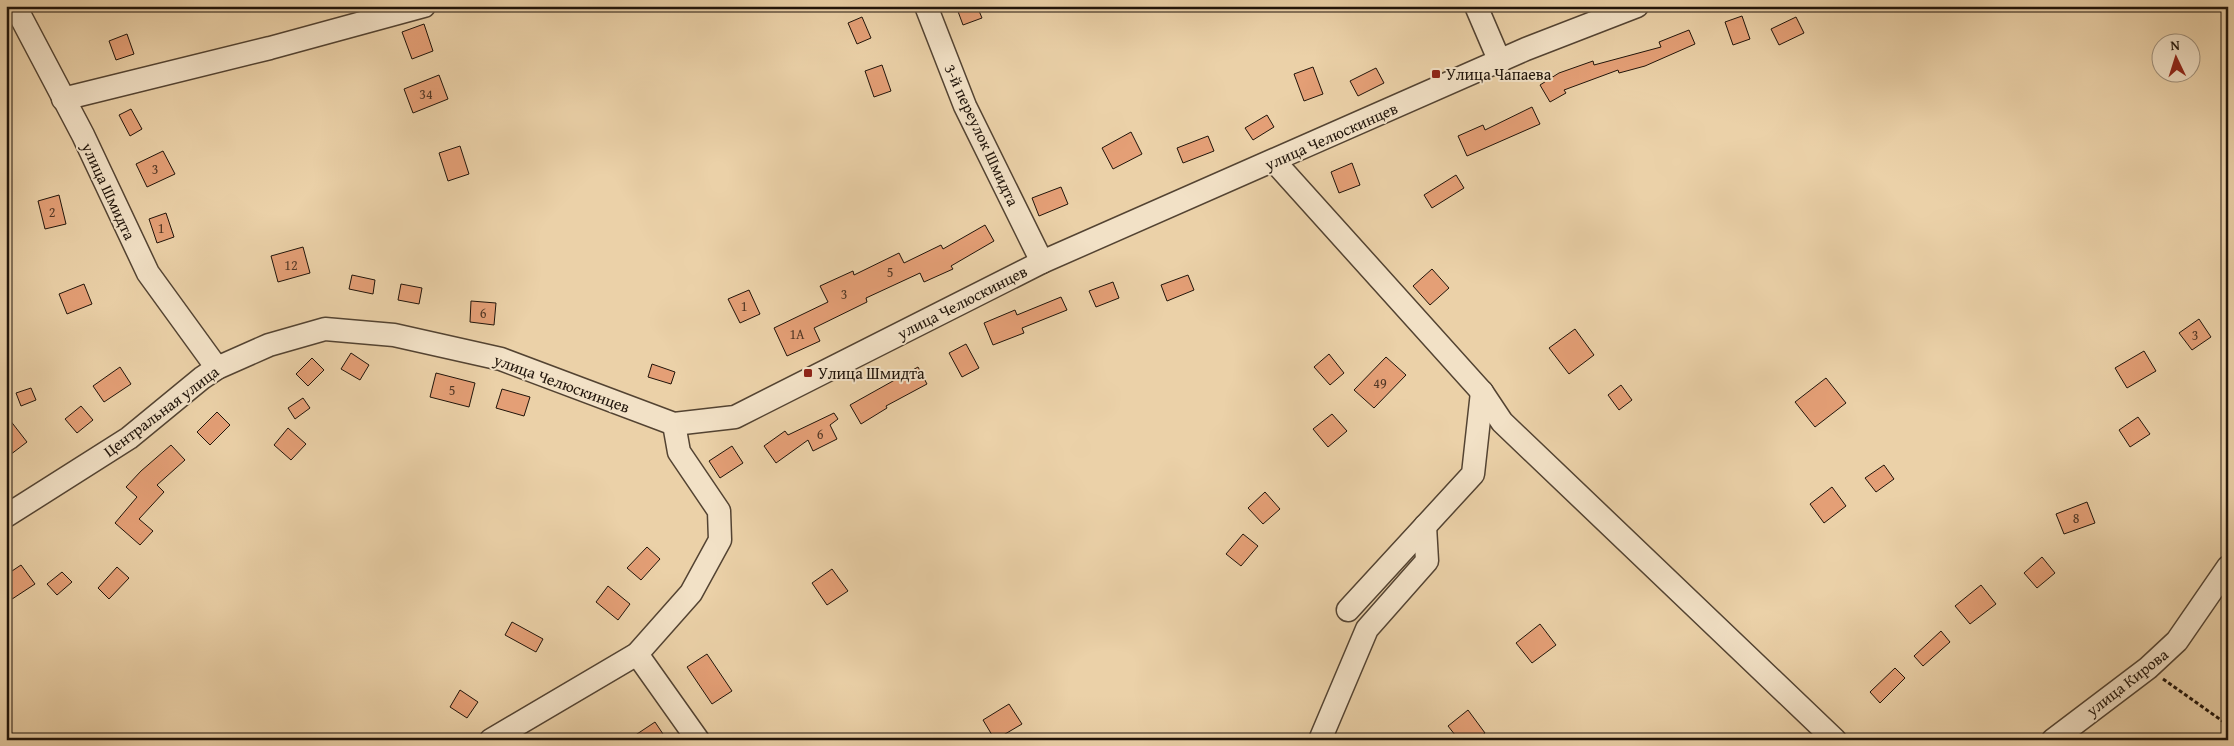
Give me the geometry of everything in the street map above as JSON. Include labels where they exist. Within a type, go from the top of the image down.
[{"type":"street","name":"улица Шмидта","points":[[15,6],[83,134],[148,273],[217,368]]},
{"type":"street","points":[[63,99],[270,48],[424,6]]},
{"type":"street","name":"3-й переулок Шмидта","points":[[926,6],[965,106],[1042,262]]},
{"type":"street","points":[[1476,6],[1500,62]]},
{"type":"street","name":"улица Челюскинцев","points":[[269,345],[325,329],[394,335],[501,359],[674,424],[735,417],[1042,262],[1526,49],[1637,6]]},
{"type":"street","points":[[1274,161],[1482,392],[1502,422],[1835,740]]},
{"type":"street","name":"Центральная улица","points":[[6,516],[129,438],[202,378],[217,368],[269,345]]},
{"type":"street","points":[[1348,610],[1473,474],[1482,392]]},
{"type":"street","points":[[491,740],[637,654],[691,593],[720,540],[719,511],[678,452],[674,424]]},
{"type":"street","points":[[1320,740],[1367,629],[1427,561],[1425,526]]},
{"type":"street","name":"улица Кирова","points":[[2053,740],[2148,668],[2177,641],[2228,567]]},
{"type":"street","points":[[637,654],[698,740]]},
{"type":"path","points":[[2148,668],[2228,725]]},
{"type":"building","points":[[956,6],[977,6],[982,18],[963,25]]},
{"type":"building","points":[[1742,16],[1750,39],[1733,45],[1725,22]]},
{"type":"building","points":[[862,17],[871,38],[857,44],[848,23]]},
{"type":"building","points":[[1796,17],[1804,33],[1779,45],[1771,29]]},
{"type":"building","points":[[424,24],[433,51],[412,59],[402,32]]},
{"type":"building","points":[[1689,30],[1695,44],[1645,66],[1619,73],[1618,70],[1564,90],[1566,93],[1550,102],[1540,85],[1559,73],[1593,61],[1594,65],[1661,47],[1659,42]]},
{"type":"building","points":[[127,34],[134,54],[116,60],[109,41]]},
{"type":"building","points":[[882,65],[891,91],[874,97],[865,71]]},
{"type":"building","points":[[1313,67],[1323,94],[1304,101],[1294,74]]},
{"type":"building","points":[[1376,68],[1384,83],[1358,96],[1350,81]]},
{"type":"building","points":[[439,75],[448,99],[413,113],[404,89]]},
{"type":"building","points":[[1532,107],[1540,124],[1467,156],[1458,136],[1483,125],[1485,130]]},
{"type":"building","points":[[131,109],[142,129],[130,136],[119,115]]},
{"type":"building","points":[[1267,115],[1274,127],[1253,140],[1245,128]]},
{"type":"building","points":[[1131,132],[1142,154],[1113,169],[1102,148]]},
{"type":"building","points":[[1208,136],[1214,151],[1183,163],[1177,148]]},
{"type":"building","points":[[460,146],[469,174],[448,181],[439,153]]},
{"type":"building","points":[[163,151],[175,174],[147,187],[136,164]]},
{"type":"building","points":[[1352,163],[1360,185],[1339,193],[1331,172]]},
{"type":"building","points":[[1456,175],[1464,188],[1432,208],[1424,195]]},
{"type":"building","points":[[1061,187],[1068,204],[1039,216],[1032,198]]},
{"type":"building","points":[[59,195],[66,224],[45,229],[38,201]]},
{"type":"building","points":[[166,213],[174,237],[157,243],[149,219]]},
{"type":"building","points":[[985,225],[994,241],[951,266],[953,269],[924,282],[920,273],[866,298],[867,302],[814,328],[820,341],[787,356],[774,328],[828,302],[820,286],[853,271],[854,275],[899,253],[904,263],[941,245],[943,249]]},
{"type":"building","points":[[303,247],[310,273],[278,282],[271,256]]},
{"type":"building","points":[[1432,269],[1449,288],[1430,305],[1413,286]]},
{"type":"building","points":[[352,275],[375,280],[373,294],[349,289]]},
{"type":"building","points":[[1188,275],[1194,290],[1167,301],[1161,285]]},
{"type":"building","points":[[1113,282],[1119,298],[1096,307],[1089,291]]},
{"type":"building","points":[[84,284],[92,304],[67,314],[59,294]]},
{"type":"building","points":[[401,284],[422,288],[419,304],[398,300]]},
{"type":"building","points":[[749,290],[760,314],[740,323],[728,299]]},
{"type":"building","points":[[1061,297],[1067,310],[1022,328],[1024,333],[993,345],[984,323],[1015,310],[1017,315]]},
{"type":"building","points":[[471,301],[496,303],[494,325],[470,322]]},
{"type":"building","points":[[2199,319],[2211,337],[2192,350],[2179,333]]},
{"type":"building","points":[[1575,329],[1594,355],[1569,374],[1549,348]]},
{"type":"building","points":[[966,344],[979,368],[962,377],[949,353]]},
{"type":"building","points":[[2144,351],[2156,371],[2127,388],[2115,368]]},
{"type":"building","points":[[351,353],[369,365],[360,380],[341,369]]},
{"type":"building","points":[[1329,354],[1344,373],[1330,385],[1314,367]]},
{"type":"building","points":[[1386,357],[1406,375],[1374,408],[1354,390]]},
{"type":"building","points":[[312,358],[324,370],[308,386],[296,374]]},
{"type":"building","points":[[652,364],[675,372],[671,384],[648,377]]},
{"type":"building","points":[[120,367],[131,384],[104,402],[93,386]]},
{"type":"building","points":[[918,367],[927,384],[886,406],[887,408],[861,424],[850,405]]},
{"type":"building","points":[[436,373],[475,383],[469,407],[430,397]]},
{"type":"building","points":[[1826,378],[1846,403],[1815,427],[1795,402]]},
{"type":"building","points":[[1621,385],[1632,400],[1619,410],[1608,395]]},
{"type":"building","points":[[31,388],[36,400],[21,406],[16,393]]},
{"type":"building","points":[[502,389],[530,397],[524,416],[496,408]]},
{"type":"building","points":[[303,398],[310,408],[295,419],[288,408]]},
{"type":"building","points":[[81,406],[93,420],[77,433],[65,419]]},
{"type":"building","points":[[217,412],[230,425],[210,445],[197,432]]},
{"type":"building","points":[[834,413],[838,419],[830,425],[837,439],[813,451],[808,440],[776,463],[764,446],[785,431],[788,435]]},
{"type":"building","points":[[1332,414],[1347,431],[1328,447],[1313,429]]},
{"type":"building","points":[[6,415],[27,442],[6,458]]},
{"type":"building","points":[[2138,417],[2150,434],[2130,447],[2119,430]]},
{"type":"building","points":[[288,428],[306,444],[291,460],[274,445]]},
{"type":"building","points":[[171,445],[185,460],[157,485],[164,492],[139,519],[153,531],[140,545],[115,523],[137,497],[126,487]]},
{"type":"building","points":[[732,446],[743,463],[720,478],[709,461]]},
{"type":"building","points":[[1884,465],[1894,479],[1876,492],[1865,478]]},
{"type":"building","points":[[1832,487],[1846,506],[1824,523],[1810,504]]},
{"type":"building","points":[[1265,492],[1280,509],[1263,524],[1248,508]]},
{"type":"building","points":[[2087,502],[2095,523],[2064,534],[2056,514]]},
{"type":"building","points":[[1243,534],[1258,546],[1241,566],[1226,554]]},
{"type":"building","points":[[647,547],[660,559],[641,580],[627,568]]},
{"type":"building","points":[[2042,557],[2055,573],[2037,588],[2024,573]]},
{"type":"building","points":[[21,565],[35,584],[6,603],[6,575]]},
{"type":"building","points":[[117,567],[129,578],[109,599],[98,588]]},
{"type":"building","points":[[832,569],[848,591],[827,605],[812,583]]},
{"type":"building","points":[[62,572],[72,582],[57,595],[47,584]]},
{"type":"building","points":[[1981,585],[1996,604],[1970,624],[1955,606]]},
{"type":"building","points":[[608,586],[630,604],[618,620],[596,602]]},
{"type":"building","points":[[512,622],[543,639],[536,652],[505,635]]},
{"type":"building","points":[[1540,624],[1556,645],[1532,663],[1516,643]]},
{"type":"building","points":[[1941,631],[1950,642],[1923,666],[1914,656]]},
{"type":"building","points":[[707,654],[732,691],[712,704],[687,667]]},
{"type":"building","points":[[1895,668],[1905,678],[1880,703],[1870,692]]},
{"type":"building","points":[[460,690],[478,702],[467,718],[450,707]]},
{"type":"building","points":[[1009,704],[1022,724],[995,740],[983,720]]},
{"type":"building","points":[[1468,710],[1485,733],[1476,740],[1459,740],[1448,726]]},
{"type":"building","points":[[655,722],[667,740],[628,740]]},
{"type":"place","name":"Улица Чапаева","points":[[1436,74]]},
{"type":"place","name":"Улица Шмидта","points":[[808,373]]}]
